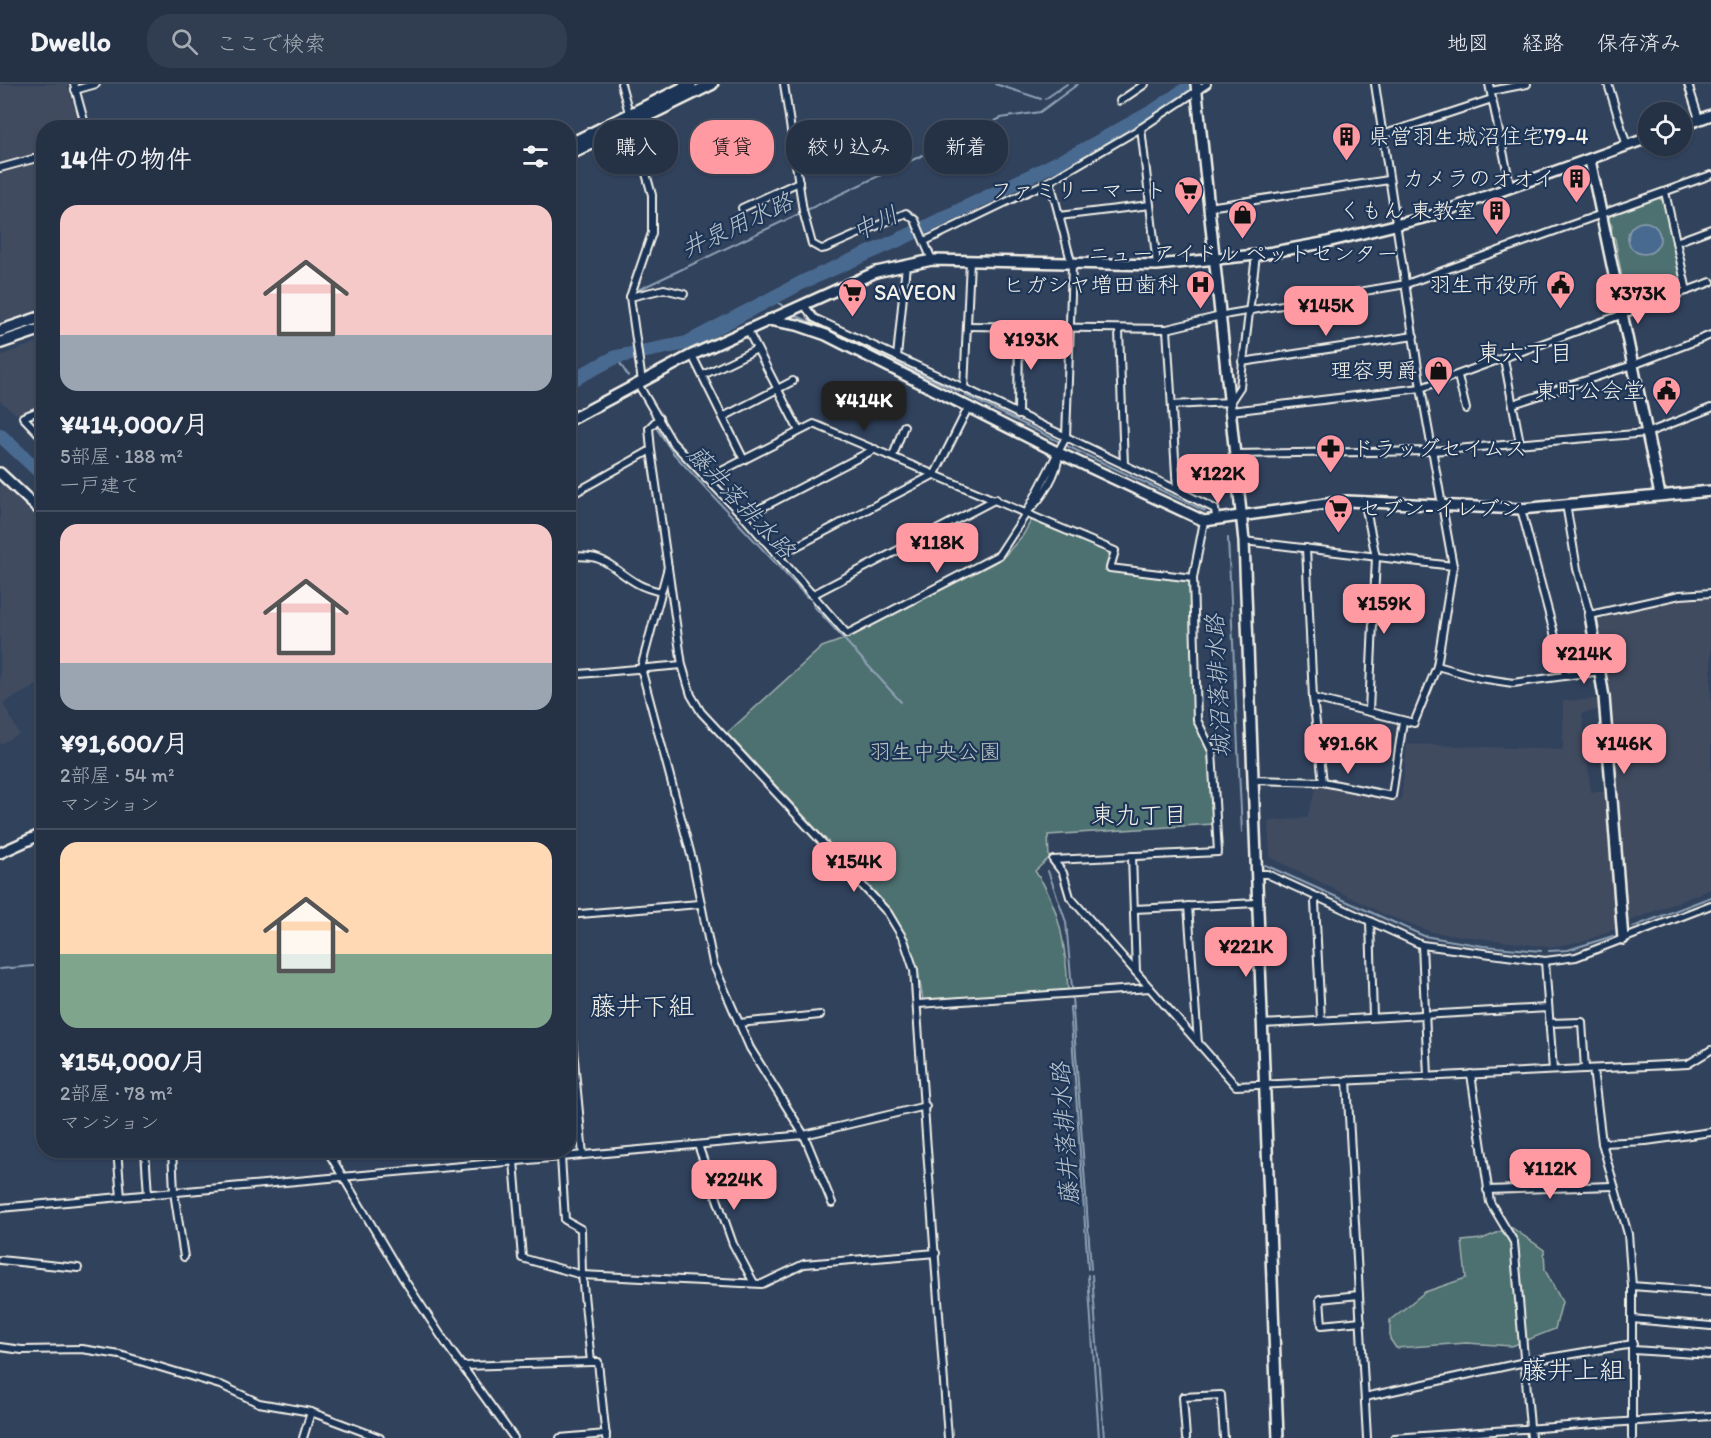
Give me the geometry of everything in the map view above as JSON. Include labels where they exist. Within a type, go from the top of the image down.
[{"type":"main road","points":[[631,120],[691,84]]},
{"type":"main road","points":[[631,120],[712,84]]},
{"type":"main road","points":[[576,142],[594,135]]},
{"type":"main road","points":[[576,151],[594,141]]},
{"type":"main road","points":[[0,331],[36,319]]},
{"type":"main road","points":[[0,343],[36,331]]},
{"type":"street","points":[[84,120],[74,87],[96,84]]},
{"type":"street","points":[[621,84],[631,120]]},
{"type":"street","points":[[784,84],[809,239],[821,249],[902,213],[910,215],[915,220],[933,260]]},
{"type":"street","points":[[1120,101],[1145,84]]},
{"type":"street","points":[[923,238],[1050,181],[1141,128],[1196,88],[1207,84]]},
{"type":"street","points":[[1313,698],[1414,723],[1437,666],[1453,566],[1440,505],[1421,388],[1375,84]]},
{"type":"street","points":[[1382,135],[1491,91],[1527,84]]},
{"type":"street","points":[[1608,84],[1627,146]]},
{"type":"street","points":[[1688,84],[1699,119]]},
{"type":"street","points":[[1196,88],[1244,541],[1278,1438]]},
{"type":"street","points":[[1491,91],[1511,189]]},
{"type":"street","points":[[1692,122],[1711,115]]},
{"type":"street","points":[[1141,128],[1156,266]]},
{"type":"street","points":[[576,417],[692,355],[876,272],[933,260],[1156,266],[1256,255],[1397,226],[1511,189],[1638,142]]},
{"type":"street","points":[[0,168],[36,158]]},
{"type":"street","points":[[1590,160],[1660,495]]},
{"type":"street","points":[[646,174],[652,195],[652,233],[630,297],[640,383],[672,442],[744,517],[847,633],[999,555],[1027,512],[1036,503],[1059,464],[1059,453],[1066,437],[1072,265],[1050,181]]},
{"type":"street","points":[[967,326],[1167,329],[1249,310],[1406,284],[1711,175]]},
{"type":"street","points":[[1208,207],[1389,180]]},
{"type":"street","points":[[742,208],[799,183]]},
{"type":"street","points":[[1665,192],[1687,291]]},
{"type":"street","points":[[1059,216],[1150,205]]},
{"type":"street","points":[[1676,242],[1711,229]]},
{"type":"street","points":[[1230,407],[1240,387],[1256,255]]},
{"type":"street","points":[[959,401],[965,389],[970,261]]},
{"type":"street","points":[[897,357],[906,265]]},
{"type":"street","points":[[1172,405],[1230,407],[1421,388],[1711,282]]},
{"type":"street","points":[[630,297],[664,289],[673,289],[684,294]]},
{"type":"street","points":[[803,304],[814,318],[1215,509],[1216,519]]},
{"type":"street","points":[[768,320],[797,325],[826,335],[1059,453],[1204,521],[1364,500],[1521,509],[1711,490]]},
{"type":"street","points":[[1018,415],[1019,327]]},
{"type":"street","points":[[747,329],[799,431]]},
{"type":"street","points":[[1167,329],[1178,490]]},
{"type":"street","points":[[1119,330],[1124,465]]},
{"type":"street","points":[[1513,404],[1633,365],[1711,334]]},
{"type":"street","points":[[1242,362],[1414,336]]},
{"type":"street","points":[[703,375],[757,349]]},
{"type":"street","points":[[692,355],[744,460]]},
{"type":"street","points":[[1504,359],[1520,443]]},
{"type":"street","points":[[1458,376],[1466,410]]},
{"type":"street","points":[[723,417],[793,381]]},
{"type":"street","points":[[778,556],[935,474],[969,406]]},
{"type":"street","points":[[1235,454],[1432,451],[1647,433],[1711,408]]},
{"type":"street","points":[[36,412],[23,417],[36,431]]},
{"type":"street","points":[[658,418],[649,428],[651,450],[682,665],[691,695],[701,712],[888,913],[904,940],[914,970],[926,1107],[948,1438]]},
{"type":"street","points":[[706,479],[814,424],[1115,551],[1110,568],[1193,579]]},
{"type":"street","points":[[893,456],[904,426]]},
{"type":"street","points":[[744,517],[875,449]]},
{"type":"street","points":[[576,492],[651,450]]},
{"type":"street","points":[[0,473],[36,507]]},
{"type":"street","points":[[812,595],[996,499]]},
{"type":"street","points":[[1364,500],[1376,557],[1369,711]]},
{"type":"street","points":[[1566,504],[1577,569],[1590,615],[1601,671],[1623,939]]},
{"type":"street","points":[[1521,509],[1565,674]]},
{"type":"street","points":[[1204,521],[1193,579],[1197,720],[1212,751],[1218,852],[1053,860],[1063,873],[1070,897],[1236,1086],[1688,1064],[1711,1050]]},
{"type":"street","points":[[1244,541],[1453,566]]},
{"type":"street","points":[[1306,548],[1313,698],[1323,782]]},
{"type":"street","points":[[576,556],[599,557],[638,584],[661,592]]},
{"type":"street","points":[[668,564],[640,668],[692,859],[699,904],[713,963],[750,1048],[804,1135],[832,1203]]},
{"type":"street","points":[[1590,615],[1680,595],[1711,593]]},
{"type":"street","points":[[576,674],[682,665]]},
{"type":"street","points":[[1437,666],[1480,678],[1513,683],[1565,674],[1601,671]]},
{"type":"street","points":[[1252,780],[1323,782],[1392,796],[1403,721]]},
{"type":"street","points":[[0,853],[36,837]]},
{"type":"street","points":[[1132,856],[1136,972]]},
{"type":"street","points":[[1256,874],[1267,874],[1422,945],[1545,961],[1576,957],[1711,905]]},
{"type":"street","points":[[1318,897],[1315,902],[1321,1020]]},
{"type":"street","points":[[1134,909],[1257,903]]},
{"type":"street","points":[[576,914],[699,904]]},
{"type":"street","points":[[1188,906],[1198,1043]]},
{"type":"street","points":[[1370,921],[1373,1017]]},
{"type":"street","points":[[1422,945],[1428,1076]]},
{"type":"street","points":[[1545,961],[1553,1070]]},
{"type":"street","points":[[918,1004],[1150,988]]},
{"type":"street","points":[[1262,1024],[1548,1008]]},
{"type":"street","points":[[739,1023],[820,1015]]},
{"type":"street","points":[[1550,1023],[1582,1022],[1585,1069]]},
{"type":"street","points":[[1593,1069],[1602,1143],[1628,1234],[1632,1286],[1632,1438]]},
{"type":"street","points":[[1471,1074],[1490,1202],[1514,1242],[1531,1438]]},
{"type":"street","points":[[1347,1080],[1367,1438]]},
{"type":"street","points":[[576,1081],[583,1155]]},
{"type":"street","points":[[576,1156],[804,1135],[926,1107]]},
{"type":"street","points":[[1602,1143],[1646,1141],[1711,1132]]},
{"type":"street","points":[[698,1145],[733,1244],[754,1283]]},
{"type":"street","points":[[118,1158],[121,1197]]},
{"type":"street","points":[[146,1158],[148,1195]]},
{"type":"street","points":[[172,1158],[174,1192],[184,1257]]},
{"type":"street","points":[[332,1158],[403,1278],[449,1348],[514,1438]]},
{"type":"street","points":[[0,1208],[549,1158]]},
{"type":"street","points":[[561,1158],[565,1220],[581,1229],[582,1275],[591,1362]]},
{"type":"street","points":[[514,1161],[522,1258],[582,1275],[762,1284],[804,1264],[936,1253]]},
{"type":"street","points":[[1487,1190],[1613,1186]]},
{"type":"street","points":[[0,1260],[78,1268]]},
{"type":"street","points":[[1632,1286],[1711,1292]]},
{"type":"street","points":[[1359,1294],[1320,1299],[1322,1325],[1361,1321]]},
{"type":"street","points":[[1632,1319],[1711,1326]]},
{"type":"street","points":[[0,1347],[22,1350],[82,1349],[120,1355],[223,1386],[259,1403],[311,1412],[380,1438]]},
{"type":"street","points":[[1365,1397],[1526,1362],[1633,1347],[1711,1354]]},
{"type":"street","points":[[464,1366],[598,1362],[606,1436],[560,1438]]},
{"type":"street","points":[[1186,1438],[1183,1397],[1221,1395],[1224,1438]]},
{"type":"street","points":[[303,1438],[311,1412]]},
{"type":"street","points":[[1394,1438],[1711,1416]]},
{"type":"shaded area","points":[[0,84],[67,84],[78,120],[36,120],[36,155],[0,165]]},
{"type":"shaded area","points":[[36,161],[36,311],[0,324],[0,171]]},
{"type":"shaded area","points":[[1644,222],[1655,227],[1660,238],[1655,249],[1644,254],[1633,249],[1628,238],[1633,227]]},
{"type":"shaded area","points":[[36,343],[36,408],[16,414],[0,401],[0,356]]},
{"type":"shaded area","points":[[0,483],[36,517],[36,686],[3,703],[19,734],[0,744]]},
{"type":"shaded area","points":[[1711,596],[1711,889],[1627,922],[1607,696],[1593,617],[1681,598]]},
{"type":"shaded area","points":[[1598,699],[1598,710],[1582,713],[1591,792],[1607,792],[1616,929],[1585,941],[1549,947],[1432,932],[1384,914],[1270,857],[1268,821],[1307,818],[1317,785],[1401,800],[1407,744],[1563,750],[1563,701]]},
{"type":"green space","points":[[1658,198],[1665,201],[1684,289],[1628,311],[1615,239],[1611,234],[1612,226],[1608,220],[1610,216]]},
{"type":"green space","name":"羽生中央公園","points":[[1032,519],[1111,553],[1105,571],[1191,582],[1194,721],[1208,751],[1213,824],[1048,835],[1049,858],[1035,871],[1044,884],[1056,913],[1066,959],[1068,990],[923,1000],[913,953],[891,910],[727,733],[822,647],[850,637],[1002,559],[1023,535]]},
{"type":"green space","points":[[1511,1227],[1544,1250],[1545,1270],[1562,1302],[1555,1329],[1512,1346],[1466,1343],[1396,1348],[1390,1339],[1390,1320],[1425,1292],[1466,1278],[1462,1241],[1482,1239]]},
{"type":"waterway","points":[[995,84],[1041,99]]},
{"type":"waterway","points":[[1045,99],[1067,84]]},
{"type":"waterway","name":"井泉用水路","points":[[638,290],[1001,118],[1040,112],[1078,84]]},
{"type":"waterway","name":"中川","points":[[576,378],[616,357],[687,343],[805,281],[905,237],[1081,151],[1155,110],[1193,84]]},
{"type":"waterway","name":"城沼落排水路","points":[[772,298],[784,307]]},
{"type":"waterway","name":"城沼落排水路","points":[[795,315],[959,392]]},
{"type":"waterway","name":"藤井落排水路","points":[[616,357],[628,376]]},
{"type":"waterway","name":"城沼落排水路","points":[[965,395],[1060,442]]},
{"type":"waterway","name":"藤井落排水路","points":[[655,426],[673,453],[807,597]]},
{"type":"waterway","name":"中川","points":[[0,435],[36,469]]},
{"type":"waterway","name":"城沼落排水路","points":[[1067,446],[1205,511]]},
{"type":"waterway","name":"城沼落排水路","points":[[1228,538],[1242,832]]},
{"type":"waterway","name":"藤井落排水路","points":[[813,605],[901,702]]},
{"type":"waterway","name":"城沼落排水路","points":[[1265,865],[1424,936],[1483,946],[1541,951]]},
{"type":"waterway","name":"藤井落排水路","points":[[1048,871],[1066,922],[1072,988]]},
{"type":"waterway","name":"城沼落排水路","points":[[1633,927],[1711,897]]},
{"type":"waterway","name":"城沼落排水路","points":[[1549,951],[1568,950],[1613,936]]},
{"type":"waterway","points":[[0,969],[36,966]]},
{"type":"waterway","name":"藤井落排水路","points":[[1072,997],[1091,1269]]},
{"type":"waterway","name":"藤井落排水路","points":[[1073,1007],[1070,1007],[1088,1269]]},
{"type":"waterway","points":[[1088,1275],[1099,1438]]},
{"type":"waterway","name":"藤井落排水路","points":[[1092,1275],[1104,1438]]},
{"type":"place","name":"県営羽生城沼住宅79-4","points":[[1347,162]]},
{"type":"place","name":"カメラのオオイ","points":[[1576,204]]},
{"type":"place","name":"ファミリーマート","points":[[1188,216]]},
{"type":"place","name":"くもん 東教室","points":[[1497,236]]},
{"type":"place","name":"ニューアイドル ペットセンター","points":[[1243,240]]},
{"type":"place","name":"ヒガシヤ増田歯科","points":[[1200,310]]},
{"type":"place","name":"羽生市役所","points":[[1560,310]]},
{"type":"place","name":"SAVEON","points":[[853,318]]},
{"type":"place","name":"理容男爵","points":[[1439,396]]},
{"type":"place","name":"東町公会堂","points":[[1666,416]]},
{"type":"place","name":"ドラッグセイムス","points":[[1331,474]]},
{"type":"place","name":"セブン-イレブン","points":[[1338,534]]},
{"type":"district","name":"東六丁目","points":[[1525,353]]},
{"type":"district","name":"東九丁目","points":[[1139,815]]},
{"type":"district","name":"藤井下組","points":[[642,1006]]},
{"type":"district","name":"藤井上組","points":[[1573,1370]]}]
